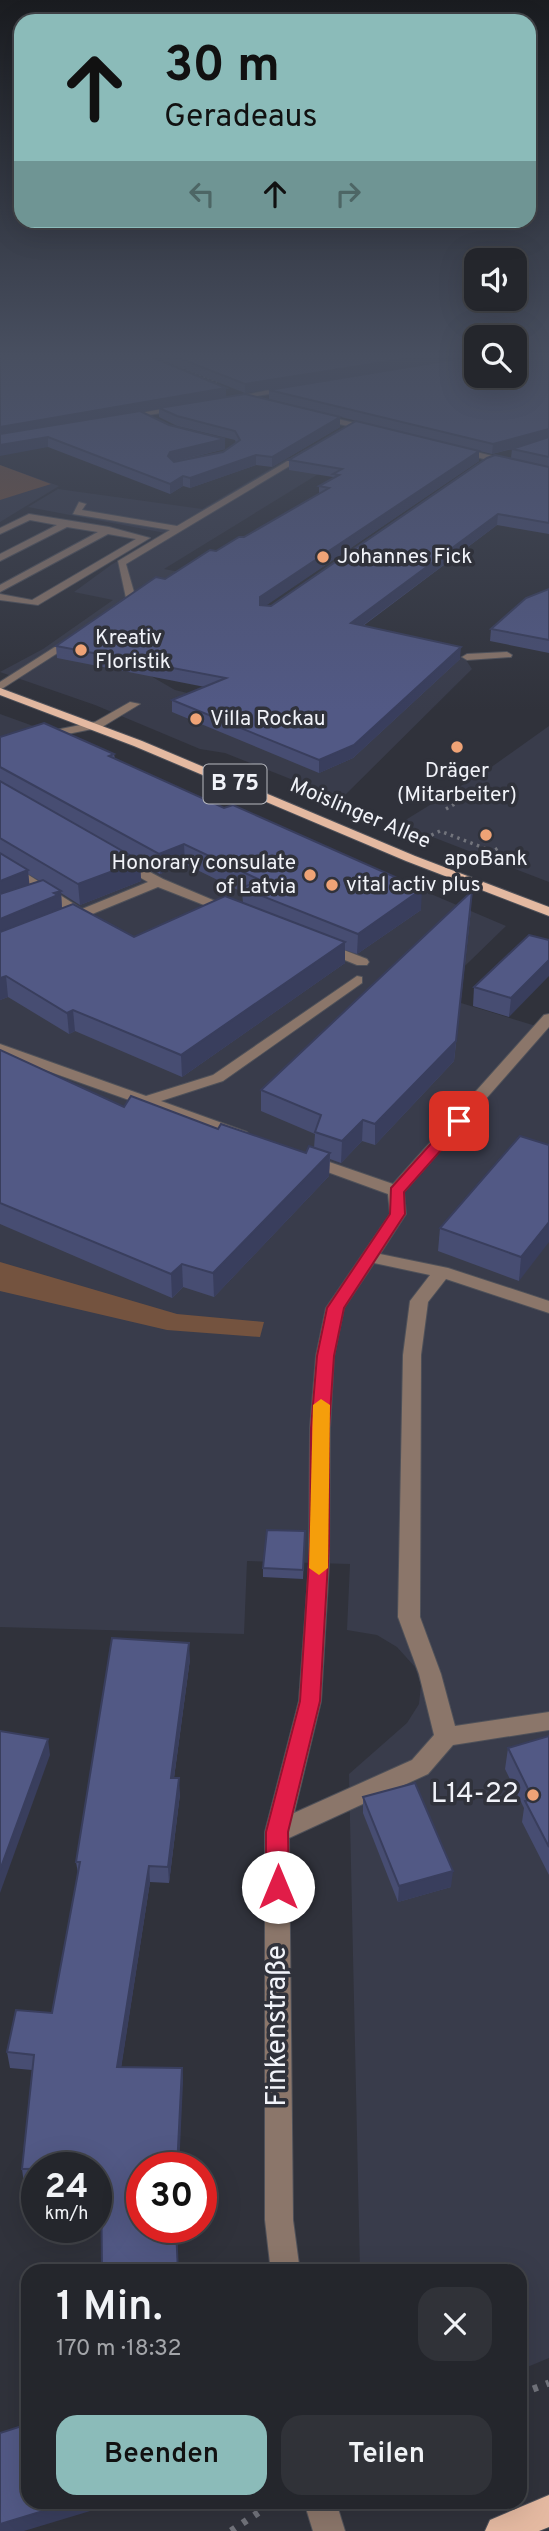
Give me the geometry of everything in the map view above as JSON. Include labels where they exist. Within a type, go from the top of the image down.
[{"type":"main road","name":"Moislinger Allee","points":[[0,689],[97,725],[379,846],[549,912]]},
{"type":"main road","points":[[501,2531],[549,2511]]},
{"type":"street","points":[[109,614],[131,599],[121,563],[270,475]]},
{"type":"street","points":[[82,504],[76,512],[180,529]]},
{"type":"street","points":[[0,531],[29,517],[145,538],[34,603],[0,597]]},
{"type":"street","points":[[0,558],[67,523]]},
{"type":"street","points":[[0,589],[109,530]]},
{"type":"street","points":[[0,689],[88,629]]},
{"type":"street","points":[[467,657],[507,655]]},
{"type":"street","points":[[0,751],[40,736],[97,725],[134,704]]},
{"type":"street","points":[[113,856],[158,882],[247,917]]},
{"type":"street","points":[[0,863],[81,914]]},
{"type":"street","points":[[58,924],[158,882]]},
{"type":"street","points":[[23,901],[47,892]]},
{"type":"street","points":[[311,942],[362,962]]},
{"type":"street","points":[[146,1101],[218,1078],[357,980]]},
{"type":"street","points":[[291,1153],[396,1191],[549,1018]]},
{"type":"street","points":[[0,1049],[251,1139]]},
{"type":"street","name":"Finkenstraße","points":[[285,2264],[279,2220],[277,1832],[310,1701],[320,1545],[320,1428],[325,1356],[335,1308],[398,1214],[396,1191]]},
{"type":"street","points":[[370,1256],[442,1272],[549,1307]]},
{"type":"street","points":[[442,1272],[419,1301],[412,1355],[409,1617],[430,1674],[446,1737]]},
{"type":"street","points":[[277,1832],[419,1767],[446,1737],[549,1721]]},
{"type":"street","points":[[322,2509],[329,2531]]},
{"type":"path","points":[[446,808],[460,800]]},
{"type":"path","points":[[422,839],[440,831],[492,851]]},
{"type":"path","points":[[483,856],[500,847]]},
{"type":"path","points":[[527,2391],[549,2383]]},
{"type":"path","points":[[231,2531],[264,2509]]},
{"type":"shaded area","points":[[0,475],[28,475],[59,486],[0,522]]},
{"type":"shaded area","points":[[0,475],[27,475],[51,484],[0,500]]},
{"type":"shaded area","points":[[259,475],[317,475],[164,569],[220,580],[149,675],[175,690],[245,707],[340,632],[464,657],[472,669],[341,799],[225,753],[200,749],[95,705],[0,672],[43,649],[113,600],[74,592],[111,565],[165,533],[28,507],[58,489],[202,509]]},
{"type":"shaded area","points":[[0,714],[75,741],[228,812],[262,822],[506,926],[435,995],[549,1030],[549,2358],[527,2367],[527,2264],[360,2264],[349,1774],[407,1723],[419,1704],[421,1685],[415,1667],[397,1647],[377,1635],[347,1630],[350,1564],[247,1561],[244,1634],[0,1627]]},
{"type":"shaded area","points":[[549,726],[549,882],[399,824],[490,768]]},
{"type":"shaded area","points":[[0,1262],[177,1314],[264,1322],[260,1337],[167,1330],[0,1291]]},
{"type":"building","points":[[147,475],[198,475],[190,478],[183,476],[170,484]]},
{"type":"building","points":[[339,475],[443,475],[260,597],[260,605],[271,606],[462,475],[549,475],[549,523],[498,514],[351,623],[461,647],[354,745],[319,760],[172,700],[226,678],[56,646],[156,577],[165,579],[210,550],[216,551],[239,537],[244,537],[329,488],[319,486]]},
{"type":"building","points":[[549,589],[549,640],[491,629],[526,598]]},
{"type":"building","points":[[44,723],[224,808],[233,805],[422,889],[358,934],[242,888],[260,880],[184,844],[159,854],[0,767],[0,737]]},
{"type":"building","points":[[0,781],[140,861],[78,884],[0,838]]},
{"type":"building","points":[[0,853],[28,870],[0,881]]},
{"type":"building","points":[[43,880],[61,891],[54,893],[58,895],[0,919],[0,894]]},
{"type":"building","points":[[472,891],[456,1041],[375,1124],[363,1120],[342,1141],[315,1132],[321,1115],[261,1090]]},
{"type":"building","points":[[225,896],[345,942],[181,1055],[73,1010],[67,1013],[6,976],[0,978],[0,932],[73,904],[134,937]]},
{"type":"building","points":[[529,935],[549,940],[549,960],[511,998],[474,987]]},
{"type":"building","points":[[0,1050],[124,1107],[131,1096],[218,1129],[221,1124],[306,1153],[309,1146],[330,1153],[213,1273],[182,1264],[171,1274],[0,1203]]},
{"type":"building","points":[[520,1136],[549,1145],[549,1222],[521,1257],[440,1228]]},
{"type":"building","points":[[267,1530],[305,1531],[303,1570],[263,1568]]},
{"type":"building","points":[[112,1638],[189,1643],[171,1778],[179,1778],[168,1867],[149,1866],[117,2067],[182,2068],[178,2152],[126,2152],[126,2243],[177,2243],[178,2264],[102,2264],[102,2243],[112,2243],[112,2152],[24,2152],[34,2055],[7,2052],[16,2010],[52,2013],[80,1862],[76,1862]]},
{"type":"building","points":[[0,1731],[48,1739],[0,1870]]},
{"type":"building","points":[[549,1736],[549,1847],[525,1801],[533,1799],[508,1748]]},
{"type":"building","points":[[415,1783],[453,1871],[399,1886],[363,1797]]},
{"type":"building","points":[[21,2426],[21,2509],[50,2509],[0,2524],[0,2433]]},
{"type":"slow traffic","points":[[319,1568],[321,1405]]},
{"type":"place","name":"Johannes Fick","points":[[323,557]]},
{"type":"place","name":"Kreativ Floristik","points":[[81,650]]},
{"type":"place","name":"Villa Rockau","points":[[196,719]]},
{"type":"place","name":"Dräger (Mitarbeiter)","points":[[457,747]]},
{"type":"place","name":"apoBank","points":[[486,835]]},
{"type":"place","name":"Honorary consulate of Latvia","points":[[310,875]]},
{"type":"place","name":"vital activ plus","points":[[332,885]]},
{"type":"place","name":"L14-22","points":[[533,1795]]},
{"type":"route","points":[[278,1887],[277,1832],[310,1701],[320,1545],[320,1428],[325,1356],[335,1308],[398,1214],[396,1191],[459,1121]]}]
